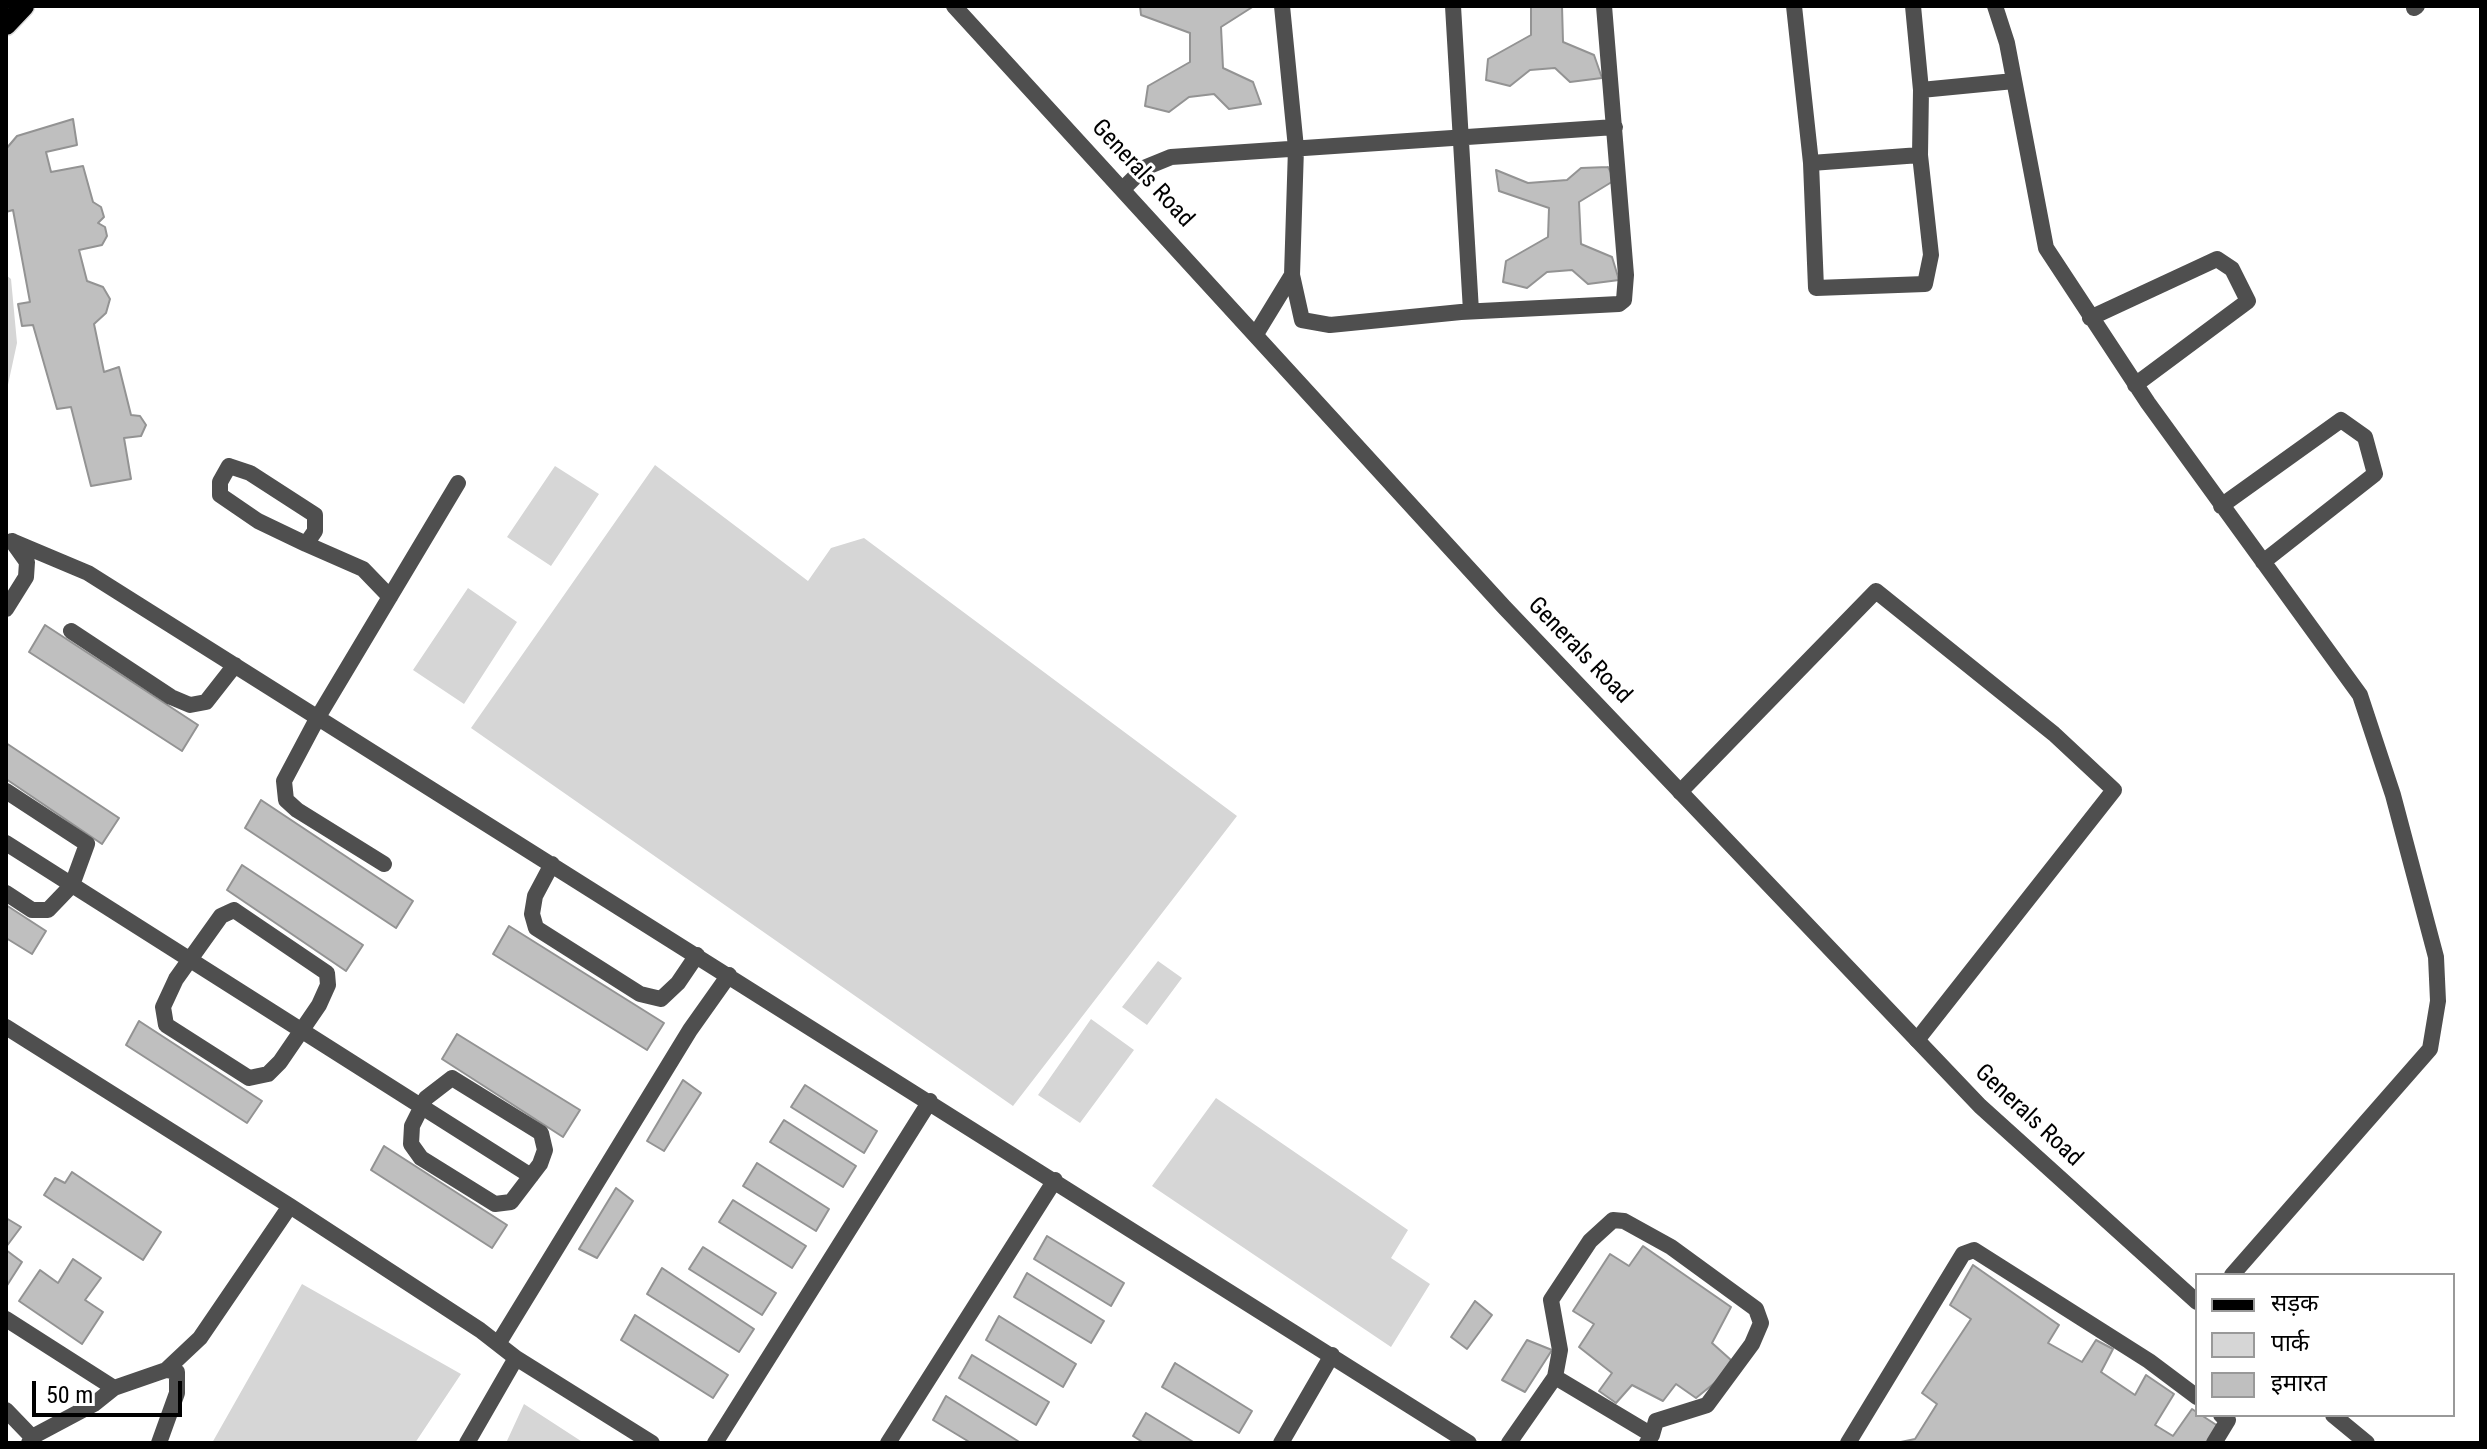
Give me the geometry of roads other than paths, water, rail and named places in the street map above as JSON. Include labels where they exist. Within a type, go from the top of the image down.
[{"type":"main road","points":[[6,25],[24,6]]},
{"type":"street","name":"Generals Road","points":[[954,6],[1504,607],[1980,1106],[2195,1300]]},
{"type":"street","points":[[1282,6],[1296,148],[1292,275],[1302,320],[1330,325],[1471,311],[1453,6]]},
{"type":"street","points":[[1460,312],[1619,304],[1624,300],[1615,127],[1604,6]]},
{"type":"street","points":[[1794,6],[1811,163],[1816,288],[1925,284],[1931,255],[1920,155],[1921,90],[1913,6]]},
{"type":"street","points":[[1995,6],[2014,81],[2046,248],[2135,385],[2360,695],[2393,795],[2436,957],[2438,1001],[2430,1049],[2234,1273]]},
{"type":"street","points":[[1921,90],[2014,81]]},
{"type":"street","points":[[1123,189],[1144,168],[1171,157],[1615,127]]},
{"type":"street","points":[[1811,163],[1920,155]]},
{"type":"street","points":[[2090,318],[2217,259],[2232,269],[2248,301],[2135,385]]},
{"type":"street","points":[[1256,334],[1292,275]]},
{"type":"street","points":[[2221,506],[2341,420],[2365,437],[2375,474],[2263,562]]},
{"type":"street","points":[[306,544],[315,531],[315,515],[250,473],[229,466],[220,482],[220,495],[258,521],[306,544],[363,569],[390,597]]},
{"type":"street","points":[[384,864],[286,800],[284,781],[318,717],[458,483]]},
{"type":"street","points":[[6,609],[26,577],[27,562],[9,539]]},
{"type":"street","points":[[9,539],[88,573],[1469,1443]]},
{"type":"street","points":[[1680,792],[1876,591],[2054,734],[2114,790],[1917,1040]]},
{"type":"street","points":[[71,631],[190,705],[206,702],[235,665]]},
{"type":"street","points":[[6,791],[87,844],[72,885],[48,910],[32,910],[6,893]]},
{"type":"street","points":[[6,843],[531,1176]]},
{"type":"street","points":[[552,864],[535,896],[532,914],[536,928],[640,994],[661,999],[678,983],[697,955]]},
{"type":"street","points":[[234,910],[327,973],[328,985],[319,1005],[268,1074],[249,1078],[210,1056],[166,1025],[163,1007],[189,960],[221,916],[234,910]]},
{"type":"street","points":[[498,1344],[690,1030],[729,975]]},
{"type":"street","points":[[6,1027],[290,1206],[516,1358],[652,1443]]},
{"type":"street","points":[[452,1078],[541,1133],[545,1150],[531,1176],[511,1202],[495,1204],[421,1158],[411,1144],[412,1126],[421,1109],[438,1087],[452,1078]]},
{"type":"street","points":[[715,1443],[930,1101]]},
{"type":"street","points":[[888,1443],[1055,1180]]},
{"type":"street","points":[[6,1410],[31,1440],[94,1404],[114,1388],[166,1370],[200,1338],[290,1206]]},
{"type":"street","points":[[1509,1443],[1555,1377],[1560,1350],[1551,1300],[1590,1241],[1613,1220],[1624,1221],[1722,1283],[1756,1309],[1761,1323],[1752,1344],[1707,1405],[1656,1421],[1650,1439],[1555,1377]]},
{"type":"street","points":[[1848,1443],[1963,1254],[1974,1250],[2149,1361],[2195,1396]]},
{"type":"street","points":[[6,1319],[114,1388]]},
{"type":"street","points":[[1281,1443],[1332,1355]]},
{"type":"street","points":[[467,1443],[516,1358]]},
{"type":"street","points":[[159,1443],[177,1393],[177,1372],[166,1370]]},
{"type":"street","points":[[2214,1443],[2228,1420],[2224,1417]]},
{"type":"street","points":[[2335,1417],[2367,1443]]}]
